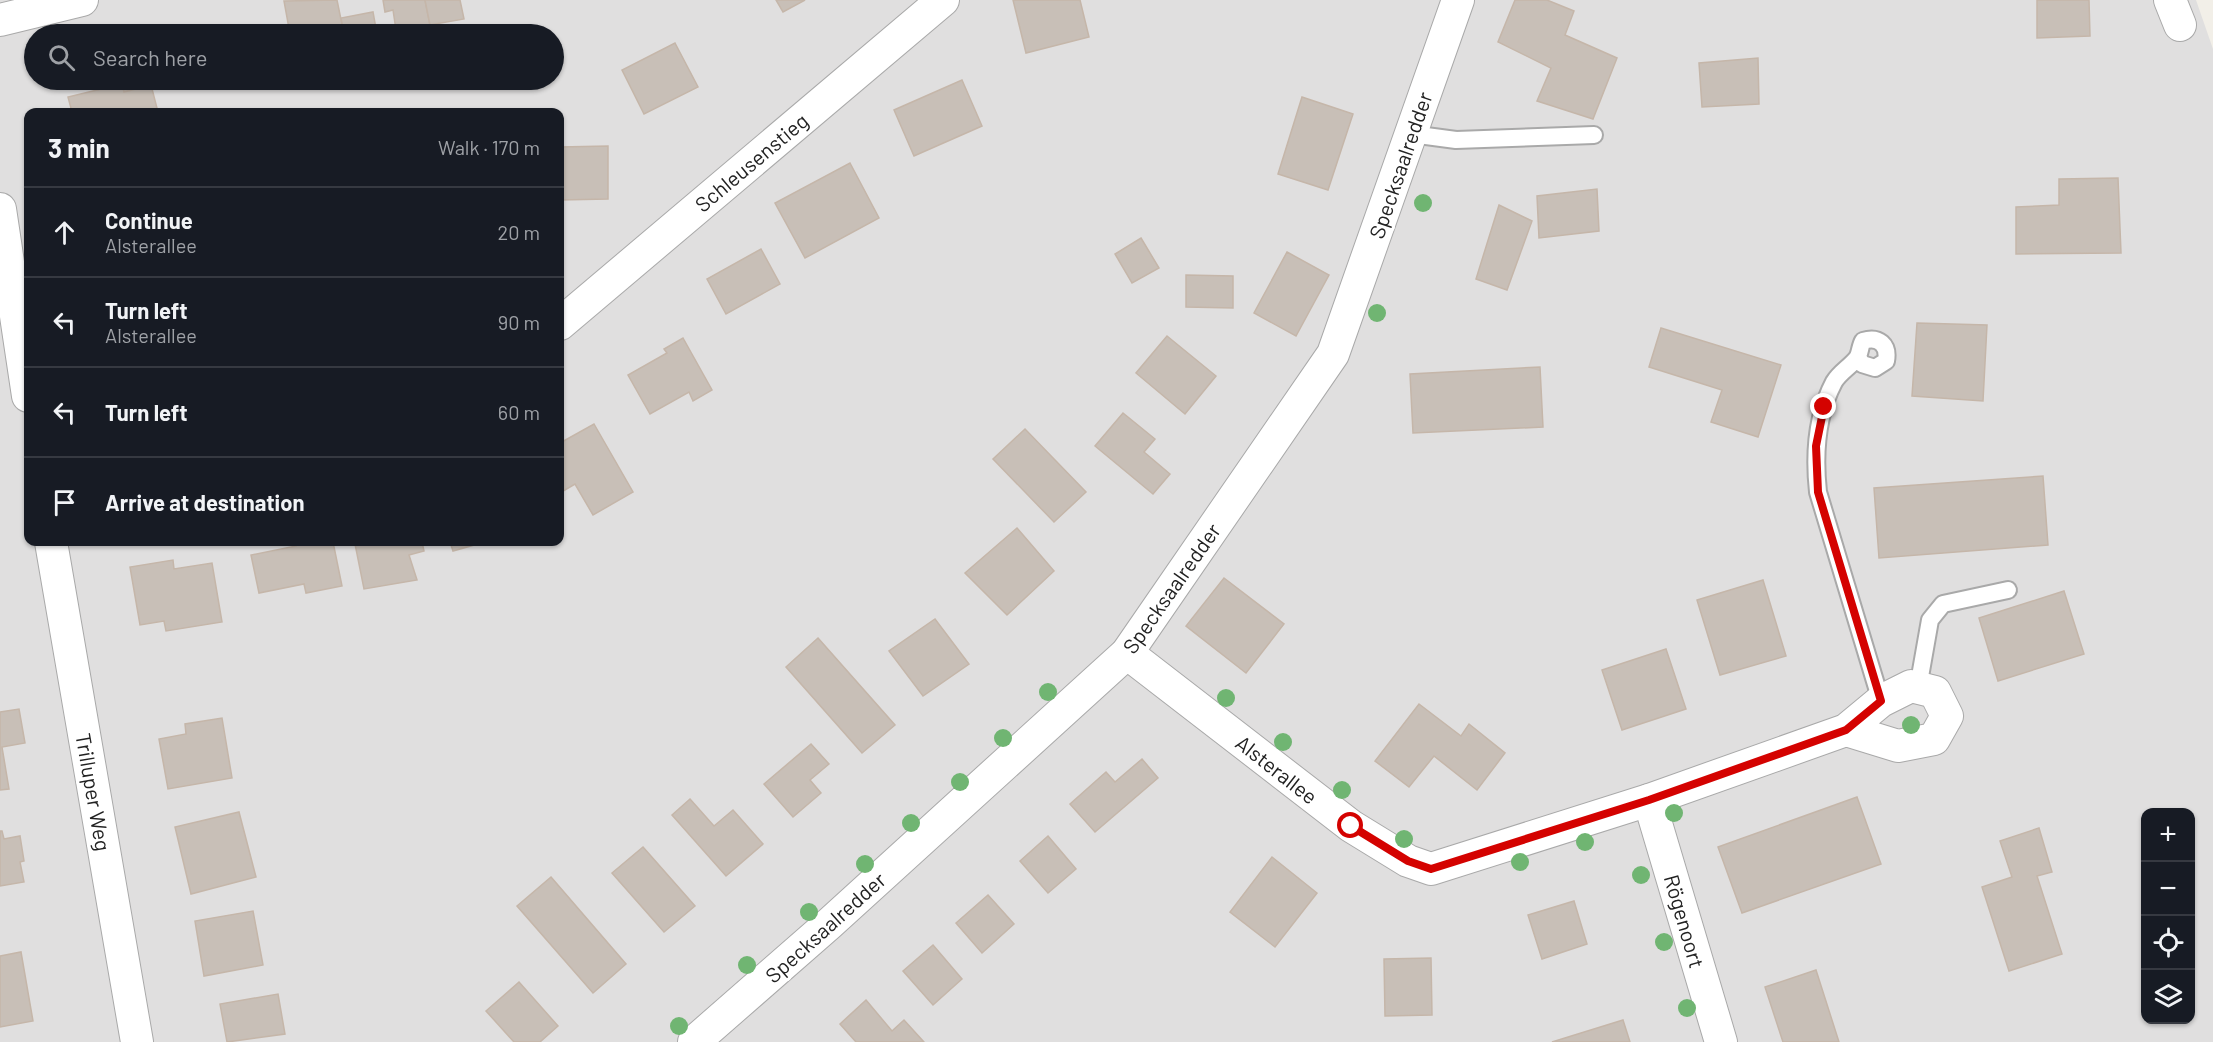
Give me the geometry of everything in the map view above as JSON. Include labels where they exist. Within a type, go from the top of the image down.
[{"type":"street","points":[[0,20],[82,0]]},
{"type":"street","name":"Schleusenstieg","points":[[564,321],[944,0]]},
{"type":"street","name":"Specksaalredder","points":[[694,1042],[838,916],[1127,653],[1334,354],[1458,0]]},
{"type":"street","points":[[0,209],[24,369]]},
{"type":"street","name":"Trilluper Weg","points":[[52,546],[137,1042]]},
{"type":"street","name":"Alsterallee","points":[[1127,653],[1351,826],[1408,861],[1431,869],[1649,800],[1846,730],[1881,701],[1911,686],[1918,687]]},
{"type":"street","points":[[1846,730],[1898,746],[1934,740],[1947,716],[1935,692],[1918,687]]},
{"type":"street","name":"Rögenoort","points":[[1649,800],[1721,1042]]},
{"type":"lane","points":[[1411,134],[1456,140],[1593,135]]},
{"type":"lane","points":[[1858,357],[1835,381],[1824,407],[1816,446],[1815,466],[1818,492],[1881,701]]},
{"type":"lane","points":[[1918,687],[1930,620],[1943,604],[2008,590]]},
{"type":"shaded area","points":[[0,0],[2196,0],[2213,49],[2213,1042],[0,1042]]},
{"type":"building","points":[[337,0],[342,24],[288,24],[284,1]]},
{"type":"building","points":[[383,0],[425,0],[430,24],[395,24],[393,10],[385,12]]},
{"type":"building","points":[[425,0],[460,0],[464,19],[430,24]]},
{"type":"building","points":[[776,0],[805,0],[783,12]]},
{"type":"building","points":[[1013,0],[1080,0],[1089,37],[1026,53]]},
{"type":"building","points":[[1515,0],[1547,0],[1574,11],[1565,35],[1617,58],[1593,119],[1537,101],[1551,68],[1498,42]]},
{"type":"building","points":[[2037,0],[2089,0],[2090,36],[2037,38]]},
{"type":"building","points":[[373,12],[375,24],[342,24],[341,18]]},
{"type":"building","points":[[675,43],[698,87],[644,114],[622,70]]},
{"type":"building","points":[[1758,58],[1759,104],[1702,107],[1699,63]]},
{"type":"building","points":[[962,80],[982,126],[914,156],[894,110]]},
{"type":"building","points":[[97,90],[124,90],[124,92],[152,90],[157,108],[71,108],[68,97]]},
{"type":"building","points":[[1302,97],[1353,114],[1328,190],[1278,174]]},
{"type":"building","points":[[608,146],[608,199],[564,200],[564,147]]},
{"type":"building","points":[[850,163],[879,218],[805,258],[775,203]]},
{"type":"building","points":[[2118,178],[2121,253],[2016,254],[2016,207],[2059,205],[2059,179]]},
{"type":"building","points":[[1597,189],[1599,231],[1539,238],[1537,196]]},
{"type":"building","points":[[1499,205],[1532,221],[1507,290],[1476,279]]},
{"type":"building","points":[[1141,238],[1159,268],[1132,283],[1115,254]]},
{"type":"building","points":[[761,249],[780,284],[726,314],[707,279]]},
{"type":"building","points":[[1287,252],[1329,275],[1296,336],[1254,313]]},
{"type":"building","points":[[1186,275],[1233,276],[1233,308],[1186,307]]},
{"type":"building","points":[[1917,323],[1987,325],[1983,401],[1912,396]]},
{"type":"building","points":[[1661,328],[1781,365],[1758,437],[1711,422],[1722,390],[1649,367]]},
{"type":"building","points":[[1167,336],[1216,376],[1185,414],[1136,373]]},
{"type":"building","points":[[683,338],[712,390],[693,401],[689,392],[650,414],[628,375],[667,353],[664,349]]},
{"type":"building","points":[[1540,367],[1543,427],[1413,433],[1410,374]]},
{"type":"building","points":[[1123,413],[1155,439],[1144,452],[1170,474],[1153,494],[1095,446]]},
{"type":"building","points":[[594,424],[633,492],[593,515],[575,484],[564,491],[564,441]]},
{"type":"building","points":[[1025,429],[1086,492],[1054,522],[993,459]]},
{"type":"building","points":[[2043,476],[2048,545],[1879,558],[1874,488]]},
{"type":"building","points":[[1017,528],[1054,571],[1007,615],[965,573]]},
{"type":"building","points":[[296,546],[334,546],[342,586],[306,593],[304,584],[259,593],[251,555]]},
{"type":"building","points":[[355,546],[423,546],[424,551],[409,555],[417,580],[364,589]]},
{"type":"building","points":[[451,546],[471,546],[453,551]]},
{"type":"building","points":[[173,560],[174,569],[212,563],[222,622],[166,631],[164,621],[140,625],[130,567]]},
{"type":"building","points":[[1224,578],[1284,624],[1246,673],[1186,626]]},
{"type":"building","points":[[1763,580],[1786,656],[1720,675],[1697,600]]},
{"type":"building","points":[[2064,591],[2084,654],[1998,681],[1979,618]]},
{"type":"building","points":[[935,619],[969,664],[923,696],[889,651]]},
{"type":"building","points":[[818,638],[895,725],[862,753],[786,667]]},
{"type":"building","points":[[1666,649],[1686,709],[1622,730],[1602,670]]},
{"type":"building","points":[[1419,704],[1461,736],[1469,724],[1505,753],[1477,790],[1434,756],[1409,787],[1375,761]]},
{"type":"building","points":[[19,709],[25,743],[2,747],[9,789],[0,790],[0,712]]},
{"type":"building","points":[[222,718],[232,778],[168,789],[159,739],[186,734],[185,724]]},
{"type":"building","points":[[811,744],[829,764],[810,780],[821,793],[793,817],[764,784]]},
{"type":"building","points":[[1142,759],[1158,778],[1095,832],[1070,804],[1106,772],[1115,782]]},
{"type":"building","points":[[1857,797],[1881,864],[1742,913],[1718,847]]},
{"type":"building","points":[[690,799],[714,826],[733,810],[763,844],[726,876],[672,815]]},
{"type":"building","points":[[239,812],[256,877],[191,894],[175,827]]},
{"type":"building","points":[[2039,828],[2052,872],[2037,876],[2062,954],[2009,971],[1982,887],[2012,877],[2000,841]]},
{"type":"building","points":[[0,831],[4,839],[20,836],[24,861],[20,862],[24,882],[0,886]]},
{"type":"building","points":[[1048,836],[1076,869],[1048,893],[1020,861]]},
{"type":"building","points":[[643,847],[695,906],[664,932],[612,873]]},
{"type":"building","points":[[1272,857],[1317,893],[1275,947],[1230,912]]},
{"type":"building","points":[[551,877],[626,964],[593,993],[517,906]]},
{"type":"building","points":[[988,895],[1014,924],[982,953],[956,923]]},
{"type":"building","points":[[1574,901],[1587,944],[1542,959],[1528,915]]},
{"type":"building","points":[[253,911],[263,965],[204,976],[195,921]]},
{"type":"building","points":[[933,945],[962,979],[933,1005],[903,971]]},
{"type":"building","points":[[21,952],[33,1021],[0,1027],[0,956]]},
{"type":"building","points":[[1431,958],[1432,1015],[1385,1016],[1384,959]]},
{"type":"building","points":[[1816,970],[1839,1042],[1783,1042],[1765,987]]},
{"type":"building","points":[[519,982],[558,1026],[540,1042],[514,1042],[486,1011]]},
{"type":"building","points":[[278,994],[285,1034],[227,1042],[220,1004]]},
{"type":"building","points":[[866,1000],[892,1031],[904,1020],[924,1042],[856,1042],[840,1024]]},
{"type":"building","points":[[1623,1020],[1630,1042],[1552,1042]]},
{"type":"route","points":[[1351,826],[1408,861],[1431,869],[1649,800],[1846,730],[1881,701],[1818,492],[1815,466],[1816,446],[1824,407]]}]
